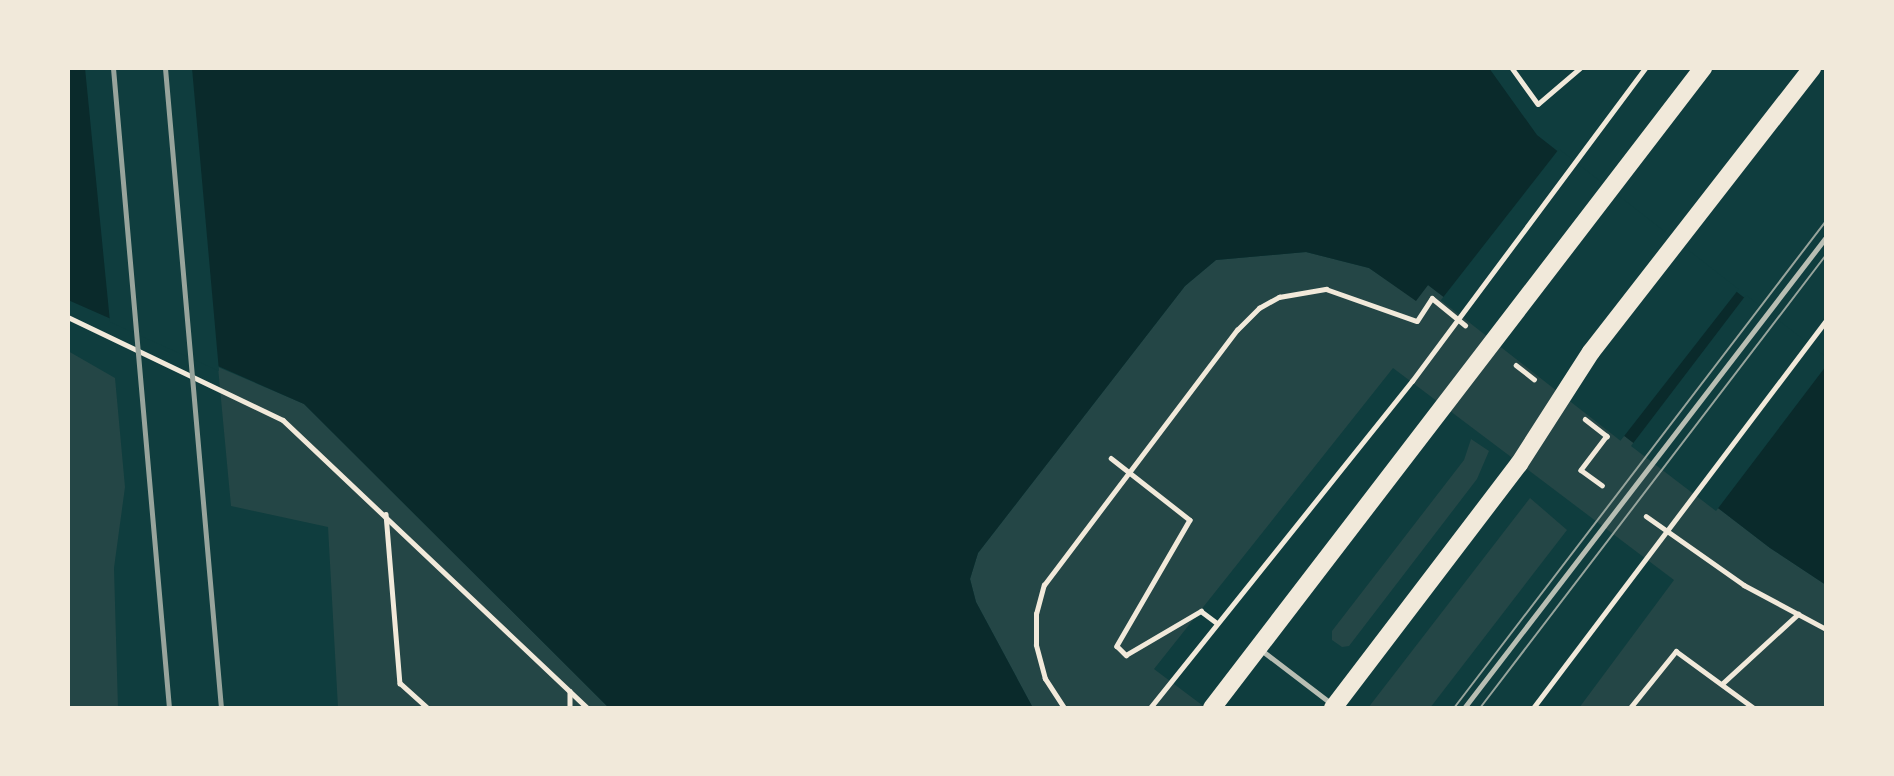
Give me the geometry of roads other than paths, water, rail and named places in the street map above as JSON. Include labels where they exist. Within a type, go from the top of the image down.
[{"type":"main road","points":[[1212,708],[1703,68]]},
{"type":"main road","points":[[1333,707],[1519,464],[1591,352],[1812,68]]},
{"type":"lane","points":[[1464,708],[1602,525],[1826,237]]},
{"type":"lane","points":[[1259,649],[1333,707]]},
{"type":"tram line","points":[[1454,708],[1826,221]]},
{"type":"tram line","points":[[1480,708],[1826,255]]},
{"type":"railway","points":[[113,68],[169,708]]},
{"type":"railway","points":[[165,68],[221,708]]}]
